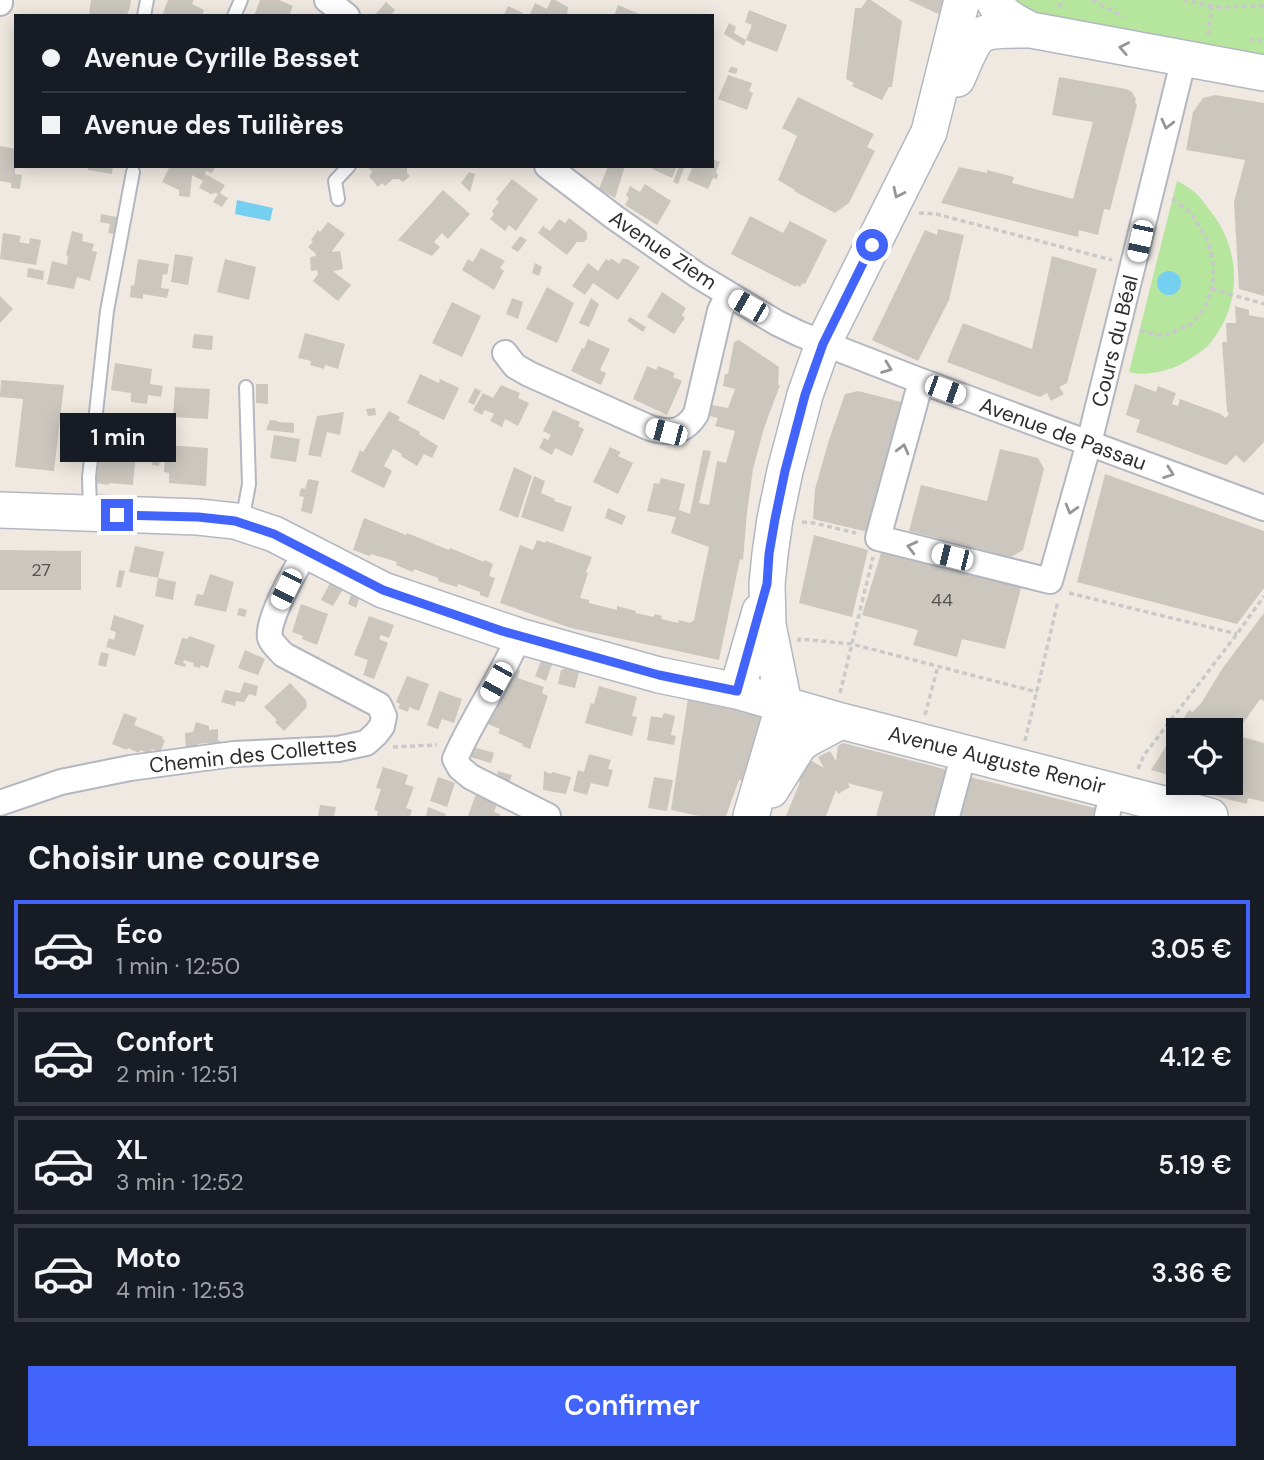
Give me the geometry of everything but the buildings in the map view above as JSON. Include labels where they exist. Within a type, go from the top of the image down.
[{"type":"main road","points":[[929,132],[962,0]]},
{"type":"main road","points":[[993,0],[1009,20],[1031,30]]},
{"type":"main road","points":[[751,816],[784,704],[768,625],[769,554],[785,471],[805,395],[823,344],[844,299],[954,88],[974,41],[981,34],[990,31],[1031,30],[1196,47],[1264,73]]},
{"type":"main road","name":"Avenue Auguste Renoir","points":[[0,510],[198,517],[235,521],[274,534],[383,590],[519,636],[659,675],[737,691],[837,720],[1019,766],[1116,800],[1197,814]]},
{"type":"main road","points":[[737,691],[767,584]]},
{"type":"main road","points":[[757,816],[799,746],[837,720]]},
{"type":"street","points":[[327,0],[344,14]]},
{"type":"street","name":"Cours du Béal","points":[[878,538],[1050,581],[1089,443],[1151,192],[1196,47]]},
{"type":"street","name":"Avenue Ziem","points":[[550,168],[697,275],[777,323],[823,344]]},
{"type":"street","points":[[505,353],[515,366],[529,374],[650,428],[666,432],[680,429],[690,423],[696,414],[720,311],[728,294]]},
{"type":"street","name":"Avenue de Passau","points":[[823,344],[1264,508]]},
{"type":"street","points":[[878,538],[921,381]]},
{"type":"street","name":"Chemin des Collettes","points":[[0,803],[61,782],[130,768],[234,754],[338,749],[366,743],[382,726],[384,716],[379,705],[284,655],[275,647],[271,638],[270,626],[274,614],[307,550]]},
{"type":"street","points":[[519,636],[455,760],[471,777],[548,816]]},
{"type":"street","points":[[947,816],[964,753]]},
{"type":"lane","points":[[338,199],[335,181],[347,168]]},
{"type":"lane","points":[[90,514],[89,477],[107,311],[133,172]]},
{"type":"lane","points":[[242,523],[249,484],[246,387]]},
{"type":"path","points":[[1183,0],[1212,6],[1264,6]]},
{"type":"path","points":[[1196,47],[1212,6]]},
{"type":"path","points":[[1134,328],[1166,335],[1192,324],[1206,305],[1214,274],[1208,241],[1191,213],[1172,199],[1151,192]]},
{"type":"path","points":[[893,204],[909,213],[936,214],[1134,266]]},
{"type":"path","points":[[1212,288],[1264,304]]},
{"type":"path","points":[[775,519],[814,523],[878,538],[837,720]]},
{"type":"path","points":[[1019,766],[1060,591],[1237,634]]},
{"type":"path","points":[[1116,800],[1144,755],[1264,596]]},
{"type":"path","points":[[777,670],[799,663],[799,639],[852,644],[1037,692]]},
{"type":"path","points":[[926,710],[938,666]]},
{"type":"path","points":[[366,743],[393,747],[462,743]]},
{"type":"green space","points":[[1003,0],[1264,0],[1264,55],[1049,18],[1034,24]]},
{"type":"green space","points":[[1177,181],[1197,194],[1222,228],[1233,260],[1233,295],[1221,327],[1209,345],[1201,351],[1184,363],[1169,369],[1144,374],[1129,372]]},
{"type":"water","points":[[237,200],[273,208],[270,221],[235,214]]},
{"type":"water","points":[[1169,271],[1178,274],[1181,283],[1178,292],[1169,295],[1160,292],[1157,283],[1160,274]]},
{"type":"route","points":[[117,515],[198,517],[235,521],[274,534],[383,590],[502,631],[659,675],[737,691],[767,584],[775,519],[805,395],[823,344],[872,245]]}]
